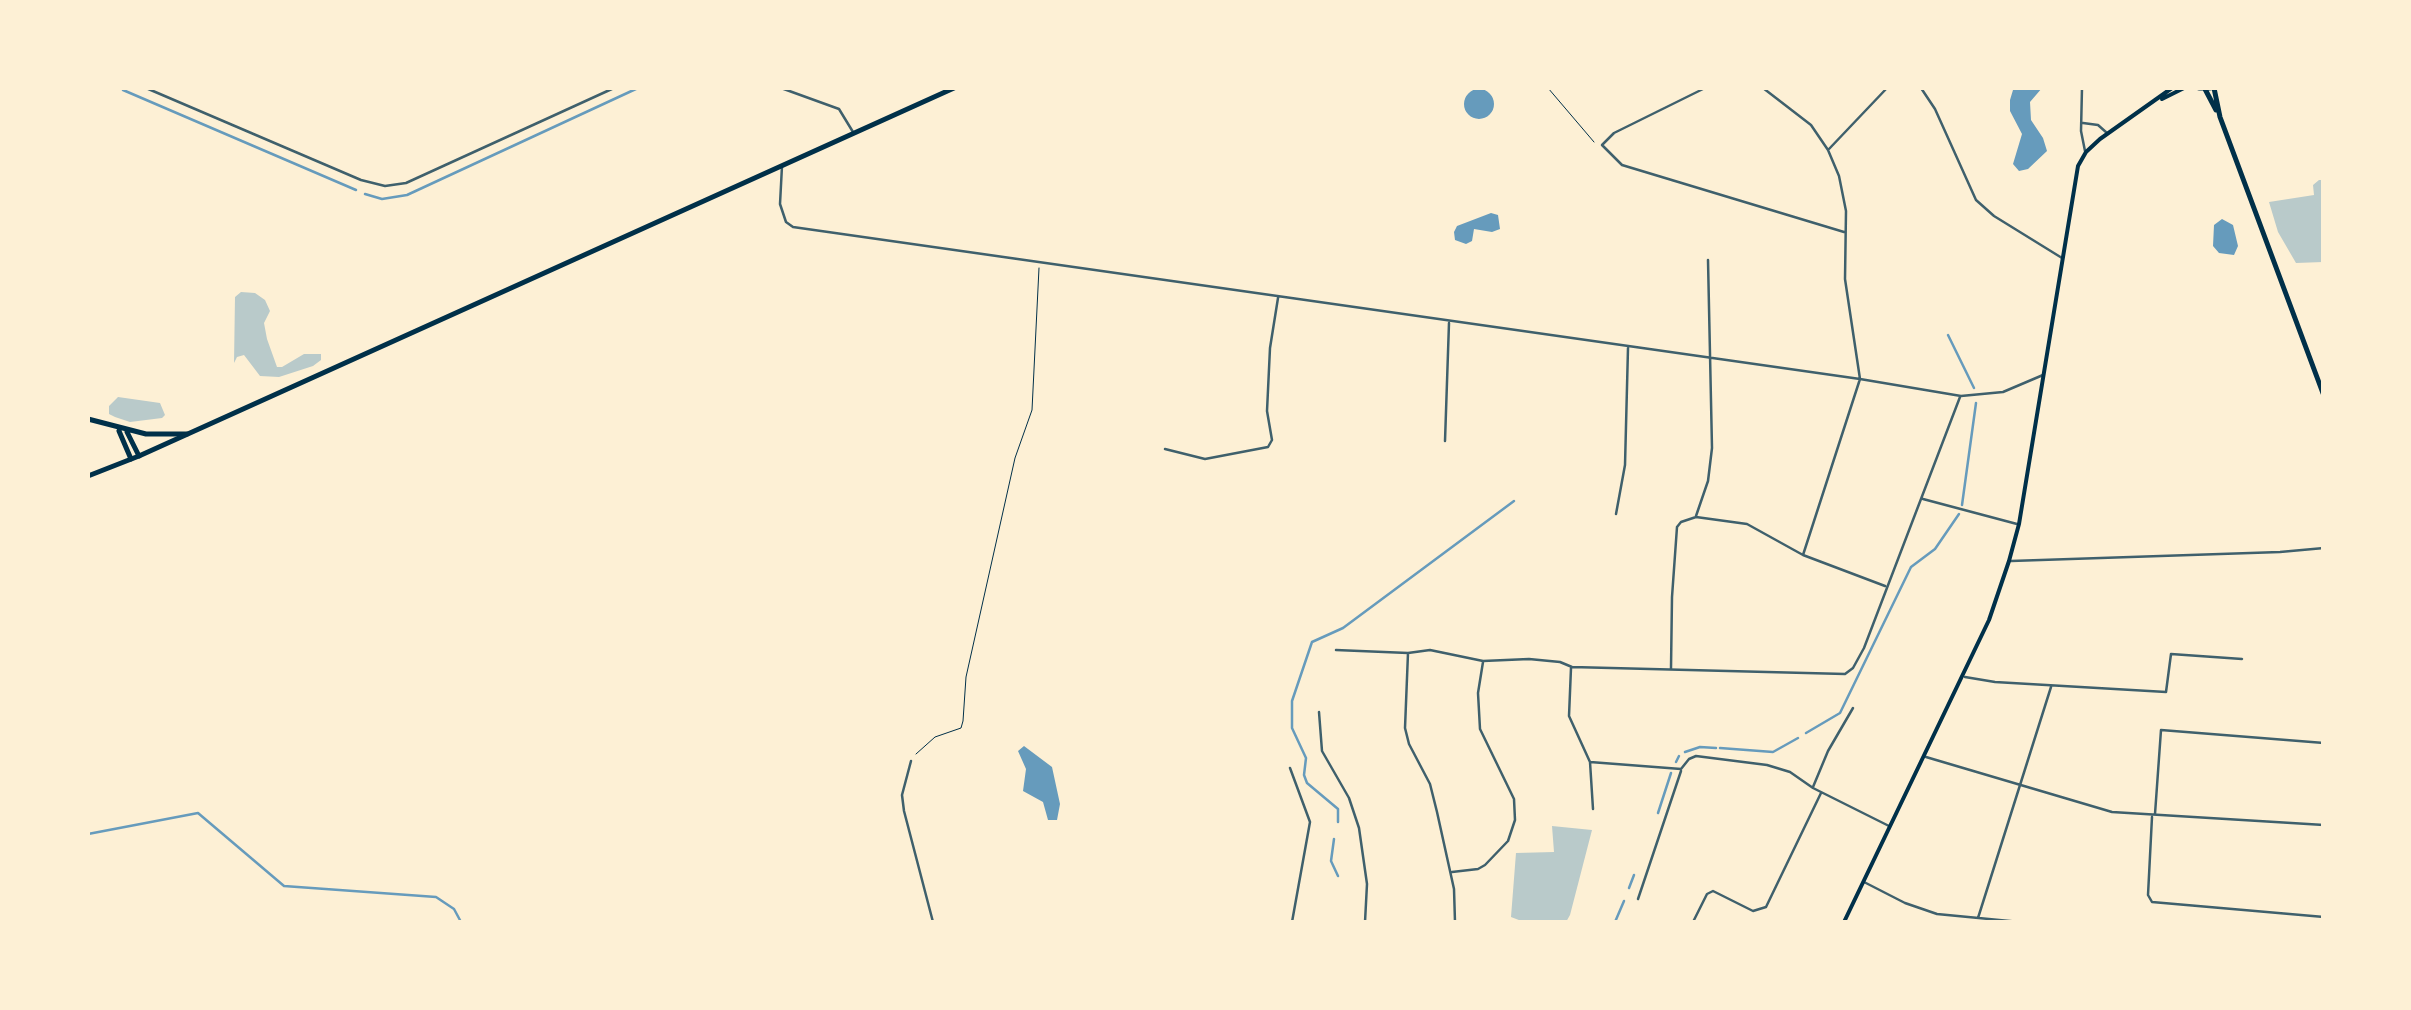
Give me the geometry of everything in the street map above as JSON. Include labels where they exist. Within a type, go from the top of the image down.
[{"type":"main road","points":[[88,476],[954,88]]},
{"type":"main road","points":[[1844,922],[1990,620],[2010,561],[2075,177],[2086,152],[2172,88]]},
{"type":"main road","points":[[2154,103],[2184,88]]},
{"type":"main road","points":[[2207,88],[2324,396]]},
{"type":"main road","points":[[88,419],[156,435],[186,434]]},
{"type":"main road","points":[[117,428],[131,459]]},
{"type":"main road","points":[[126,430],[139,456]]},
{"type":"street","points":[[146,88],[362,180],[385,186],[406,182],[614,88]]},
{"type":"street","points":[[782,88],[839,110],[854,132]]},
{"type":"street","points":[[1704,88],[1614,133],[1602,146],[1622,165],[1638,171],[1846,233]]},
{"type":"street","points":[[1763,88],[1811,125],[1828,150],[1843,194],[1846,279],[1860,378],[1803,554]]},
{"type":"street","points":[[1828,150],[1887,88]]},
{"type":"street","points":[[1922,88],[1976,200],[1994,216],[2063,259]]},
{"type":"street","points":[[2082,88],[2081,123],[2086,152]]},
{"type":"street","points":[[2081,123],[2098,125],[2108,134]]},
{"type":"street","points":[[782,165],[780,204],[786,222],[793,227],[1860,378],[1961,396],[2003,392],[2044,375]]},
{"type":"street","points":[[1696,517],[1708,481],[1712,448],[1708,260]]},
{"type":"street","points":[[1165,449],[1205,460],[1268,447],[1272,440],[1266,411],[1270,348],[1278,297]]},
{"type":"street","points":[[1445,441],[1450,321]]},
{"type":"street","points":[[1616,514],[1624,465],[1628,347]]},
{"type":"street","points":[[1336,650],[1430,650],[1484,660],[1560,662],[1572,667],[1844,674],[1853,668],[1864,648],[1961,396]]},
{"type":"street","points":[[1922,499],[2019,524]]},
{"type":"street","points":[[1671,670],[1677,527],[1681,522],[1696,517],[1747,524],[1803,554],[1887,586]]},
{"type":"street","points":[[2010,561],[2324,548]]},
{"type":"street","points":[[1408,653],[1405,728],[1430,784],[1450,872],[1455,922]]},
{"type":"street","points":[[1963,676],[1995,682],[2166,692],[2171,654],[2242,659]]},
{"type":"street","points":[[1450,872],[1485,865],[1508,841],[1516,820],[1514,799],[1480,729],[1484,660]]},
{"type":"street","points":[[1572,667],[1569,716],[1590,762],[1592,809]]},
{"type":"street","points":[[1978,918],[2052,685]]},
{"type":"street","points":[[1813,788],[1828,751],[1853,708]]},
{"type":"street","points":[[1319,712],[1322,751],[1349,798],[1358,828],[1367,884],[1365,922]]},
{"type":"street","points":[[2324,743],[2161,730],[2150,900],[2324,917]]},
{"type":"street","points":[[1925,756],[2098,809],[2324,826]]},
{"type":"street","points":[[1638,899],[1688,758],[1768,765],[1790,772],[1890,827]]},
{"type":"street","points":[[911,761],[902,795],[904,811],[933,922]]},
{"type":"street","points":[[1590,762],[1682,769]]},
{"type":"street","points":[[1290,768],[1310,822],[1292,922]]},
{"type":"street","points":[[1693,922],[1707,894],[1713,891],[1753,911],[1766,907],[1822,792]]},
{"type":"street","points":[[1864,882],[1937,914],[2020,922]]},
{"type":"path","points":[[1548,88],[1592,140],[1602,146]]},
{"type":"path","points":[[911,761],[936,738],[961,728],[964,722],[966,676],[1015,458],[1032,410],[1039,264]]},
{"type":"shaded area","points":[[2323,180],[2323,262],[2296,263],[2278,232],[2269,202],[2314,195],[2313,185]]},
{"type":"shaded area","points":[[241,292],[255,293],[265,300],[270,311],[264,323],[277,367],[304,354],[321,354],[321,360],[279,377],[260,376],[244,355],[234,363],[235,297]]},
{"type":"shaded area","points":[[118,397],[160,403],[165,415],[130,422],[115,417],[109,414],[109,406]]},
{"type":"shaded area","points":[[1552,826],[1592,830],[1570,915],[1566,922],[1524,922],[1511,917],[1516,853],[1554,852]]},
{"type":"water","points":[[2042,88],[2030,102],[2031,120],[2047,151],[2028,169],[2019,171],[2013,164],[2022,134],[2010,111],[2013,90]]},
{"type":"water","points":[[1479,89],[1490,93],[1494,104],[1490,115],[1479,119],[1468,115],[1464,104],[1468,93]]},
{"type":"water","points":[[1491,213],[1498,215],[1500,229],[1474,229],[1472,241],[1466,244],[1455,240],[1457,226]]},
{"type":"water","points":[[2222,219],[2233,225],[2238,246],[2234,255],[2219,253],[2213,246],[2214,225]]},
{"type":"water","points":[[1024,746],[1052,767],[1060,804],[1057,820],[1048,820],[1043,802],[1023,791],[1026,769],[1018,751]]},
{"type":"waterway","points":[[365,194],[382,199],[407,195],[638,88]]},
{"type":"waterway","points":[[123,90],[356,190]]},
{"type":"waterway","points":[[1948,335],[1974,388]]},
{"type":"waterway","points":[[1962,505],[1976,403]]},
{"type":"waterway","points":[[1338,822],[1338,809],[1307,783],[1306,758],[1292,728],[1292,701],[1312,642],[1343,628],[1514,501]]},
{"type":"waterway","points":[[1806,733],[1840,713],[1911,567],[1935,549],[1959,514]]},
{"type":"waterway","points":[[1720,748],[1773,752],[1798,738]]},
{"type":"waterway","points":[[1685,752],[1700,747],[1716,748]]},
{"type":"waterway","points":[[1676,762],[1679,756]]},
{"type":"waterway","points":[[1658,813],[1671,773]]},
{"type":"waterway","points":[[88,834],[198,813],[284,886],[436,897],[454,909],[461,922]]},
{"type":"waterway","points":[[1334,839],[1331,861],[1338,876]]},
{"type":"waterway","points":[[1629,888],[1634,875]]},
{"type":"waterway","points":[[1615,922],[1624,901]]}]
